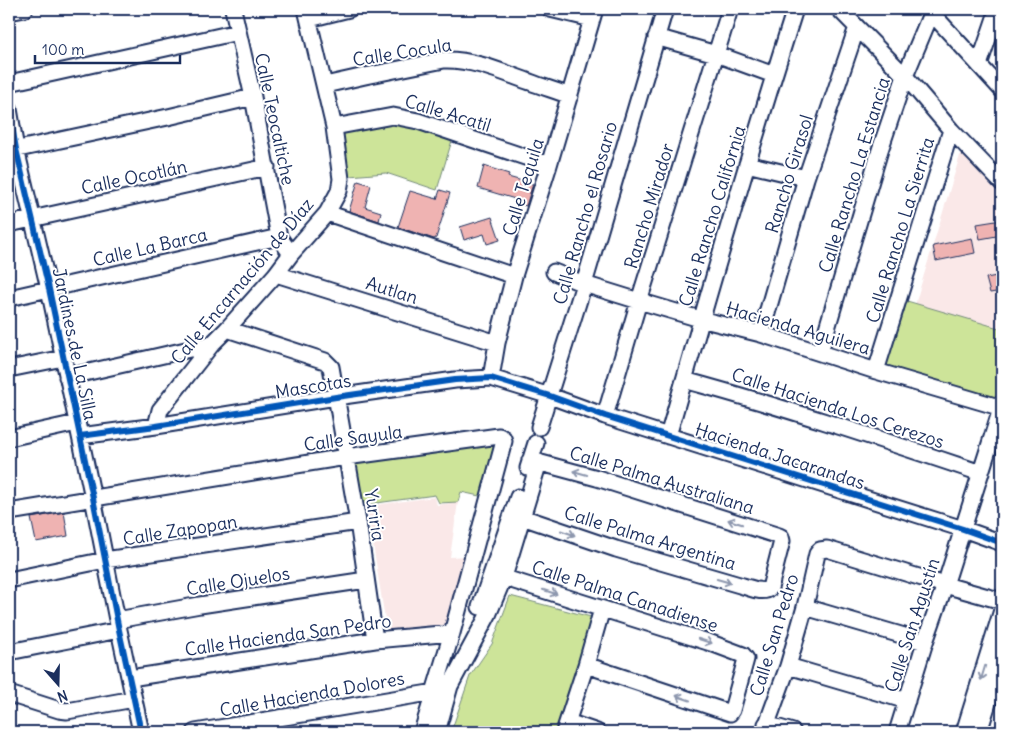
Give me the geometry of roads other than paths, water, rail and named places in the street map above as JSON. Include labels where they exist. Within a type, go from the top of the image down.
[{"type":"street","points":[[9,12],[25,9]]},
{"type":"street","name":"Calle Teocaltiche","points":[[233,9],[253,97],[279,237]]},
{"type":"street","points":[[307,14],[349,9]]},
{"type":"street","points":[[550,9],[594,14]]},
{"type":"street","name":"Calle Rancho el Rosario","points":[[539,427],[550,396],[656,37],[666,9]]},
{"type":"street","name":"Rancho Mirador","points":[[605,416],[730,9]]},
{"type":"street","name":"Calle Rancho California","points":[[668,436],[700,320],[795,9]]},
{"type":"street","points":[[839,9],[905,76],[951,130],[1002,183]]},
{"type":"street","points":[[979,65],[998,9]]},
{"type":"street","points":[[931,10],[1002,90]]},
{"type":"street","name":"Calle Rancho La Estancia","points":[[820,352],[877,159],[905,76],[931,10]]},
{"type":"street","name":"Calle Encarnación de Díaz","points":[[156,426],[158,416],[164,405],[212,344],[227,330],[327,213],[339,191],[341,180],[334,127],[307,14]]},
{"type":"street","name":"Calle Tequila","points":[[491,378],[514,276],[550,165],[594,14]]},
{"type":"street","name":"Rancho Girasol","points":[[761,334],[806,178],[857,27]]},
{"type":"street","points":[[9,83],[238,32]]},
{"type":"street","points":[[656,37],[716,54],[774,75]]},
{"type":"street","name":"Calle Cocula","points":[[325,85],[444,60],[454,60],[466,61],[504,72],[570,96]]},
{"type":"street","points":[[12,150],[253,97]]},
{"type":"street","name":"Jardines de La Silla","points":[[9,109],[12,150],[32,219],[49,289],[141,732]]},
{"type":"street","name":"Calle Acatil","points":[[334,127],[394,116],[418,121],[550,165]]},
{"type":"street","name":"Calle Rancho La Sierrita","points":[[876,371],[951,130]]},
{"type":"street","points":[[747,164],[806,178]]},
{"type":"street","name":"Calle Ocotlán","points":[[9,224],[267,167]]},
{"type":"street","points":[[327,213],[514,276]]},
{"type":"street","points":[[279,237],[291,254]]},
{"type":"street","name":"Calle La Barca","points":[[9,298],[279,237]]},
{"type":"street","name":"Hacienda Aguilera","points":[[554,272],[584,284],[700,320],[761,334],[876,371],[1002,407]]},
{"type":"street","name":"Autlan","points":[[276,274],[498,343]]},
{"type":"street","name":"Yuriria","points":[[227,330],[325,361],[331,367],[358,522],[375,640]]},
{"type":"street","points":[[67,377],[212,344]]},
{"type":"street","points":[[9,369],[63,358]]},
{"type":"street","name":"Mascotas","points":[[9,438],[78,430],[156,426],[455,380],[491,378],[550,396]]},
{"type":"street","name":"Calle Hacienda Los Cerezos","points":[[684,380],[824,421],[981,473]]},
{"type":"street","name":"Hacienda Jacarandas","points":[[550,396],[605,416],[1002,543]]},
{"type":"street","name":"Calle San Agustín","points":[[897,732],[1002,407]]},
{"type":"street","name":"Calle Sayula","points":[[9,512],[346,457],[499,436],[504,441],[452,633]]},
{"type":"street","points":[[480,607],[498,575],[522,517],[535,461],[536,443]]},
{"type":"street","points":[[437,732],[450,686],[488,615],[498,575],[535,461]]},
{"type":"street","name":"Calle Palma Australiana","points":[[535,461],[605,480],[781,537],[782,541],[770,588],[766,591]]},
{"type":"street","name":"Calle Palma Argentina","points":[[522,517],[616,549],[766,591]]},
{"type":"street","name":"Calle Zapopan","points":[[9,580],[105,560],[358,522]]},
{"type":"street","name":"Calle San Pedro","points":[[765,728],[788,666],[806,607],[817,554],[820,550],[827,549],[945,586]]},
{"type":"street","name":"Calle Palma Canadiense","points":[[498,575],[711,643],[745,657],[730,713],[586,665]]},
{"type":"street","name":"Calle Ojuelos","points":[[9,652],[200,605],[366,580]]},
{"type":"street","points":[[945,586],[1002,601]]},
{"type":"street","points":[[806,607],[925,642]]},
{"type":"street","points":[[597,732],[566,727],[602,609]]},
{"type":"street","points":[[964,732],[1002,610]]},
{"type":"street","points":[[422,732],[452,633]]},
{"type":"street","name":"Calle Hacienda San Pedro","points":[[130,678],[375,640],[452,633]]},
{"type":"street","points":[[979,732],[999,683],[1002,658]]},
{"type":"street","points":[[788,666],[907,701]]},
{"type":"street","name":"Calle Hacienda Dolores","points":[[196,732],[435,692]]},
{"type":"street","points":[[9,694],[67,711],[134,699]]},
{"type":"street","points":[[765,728],[793,732]]}]
